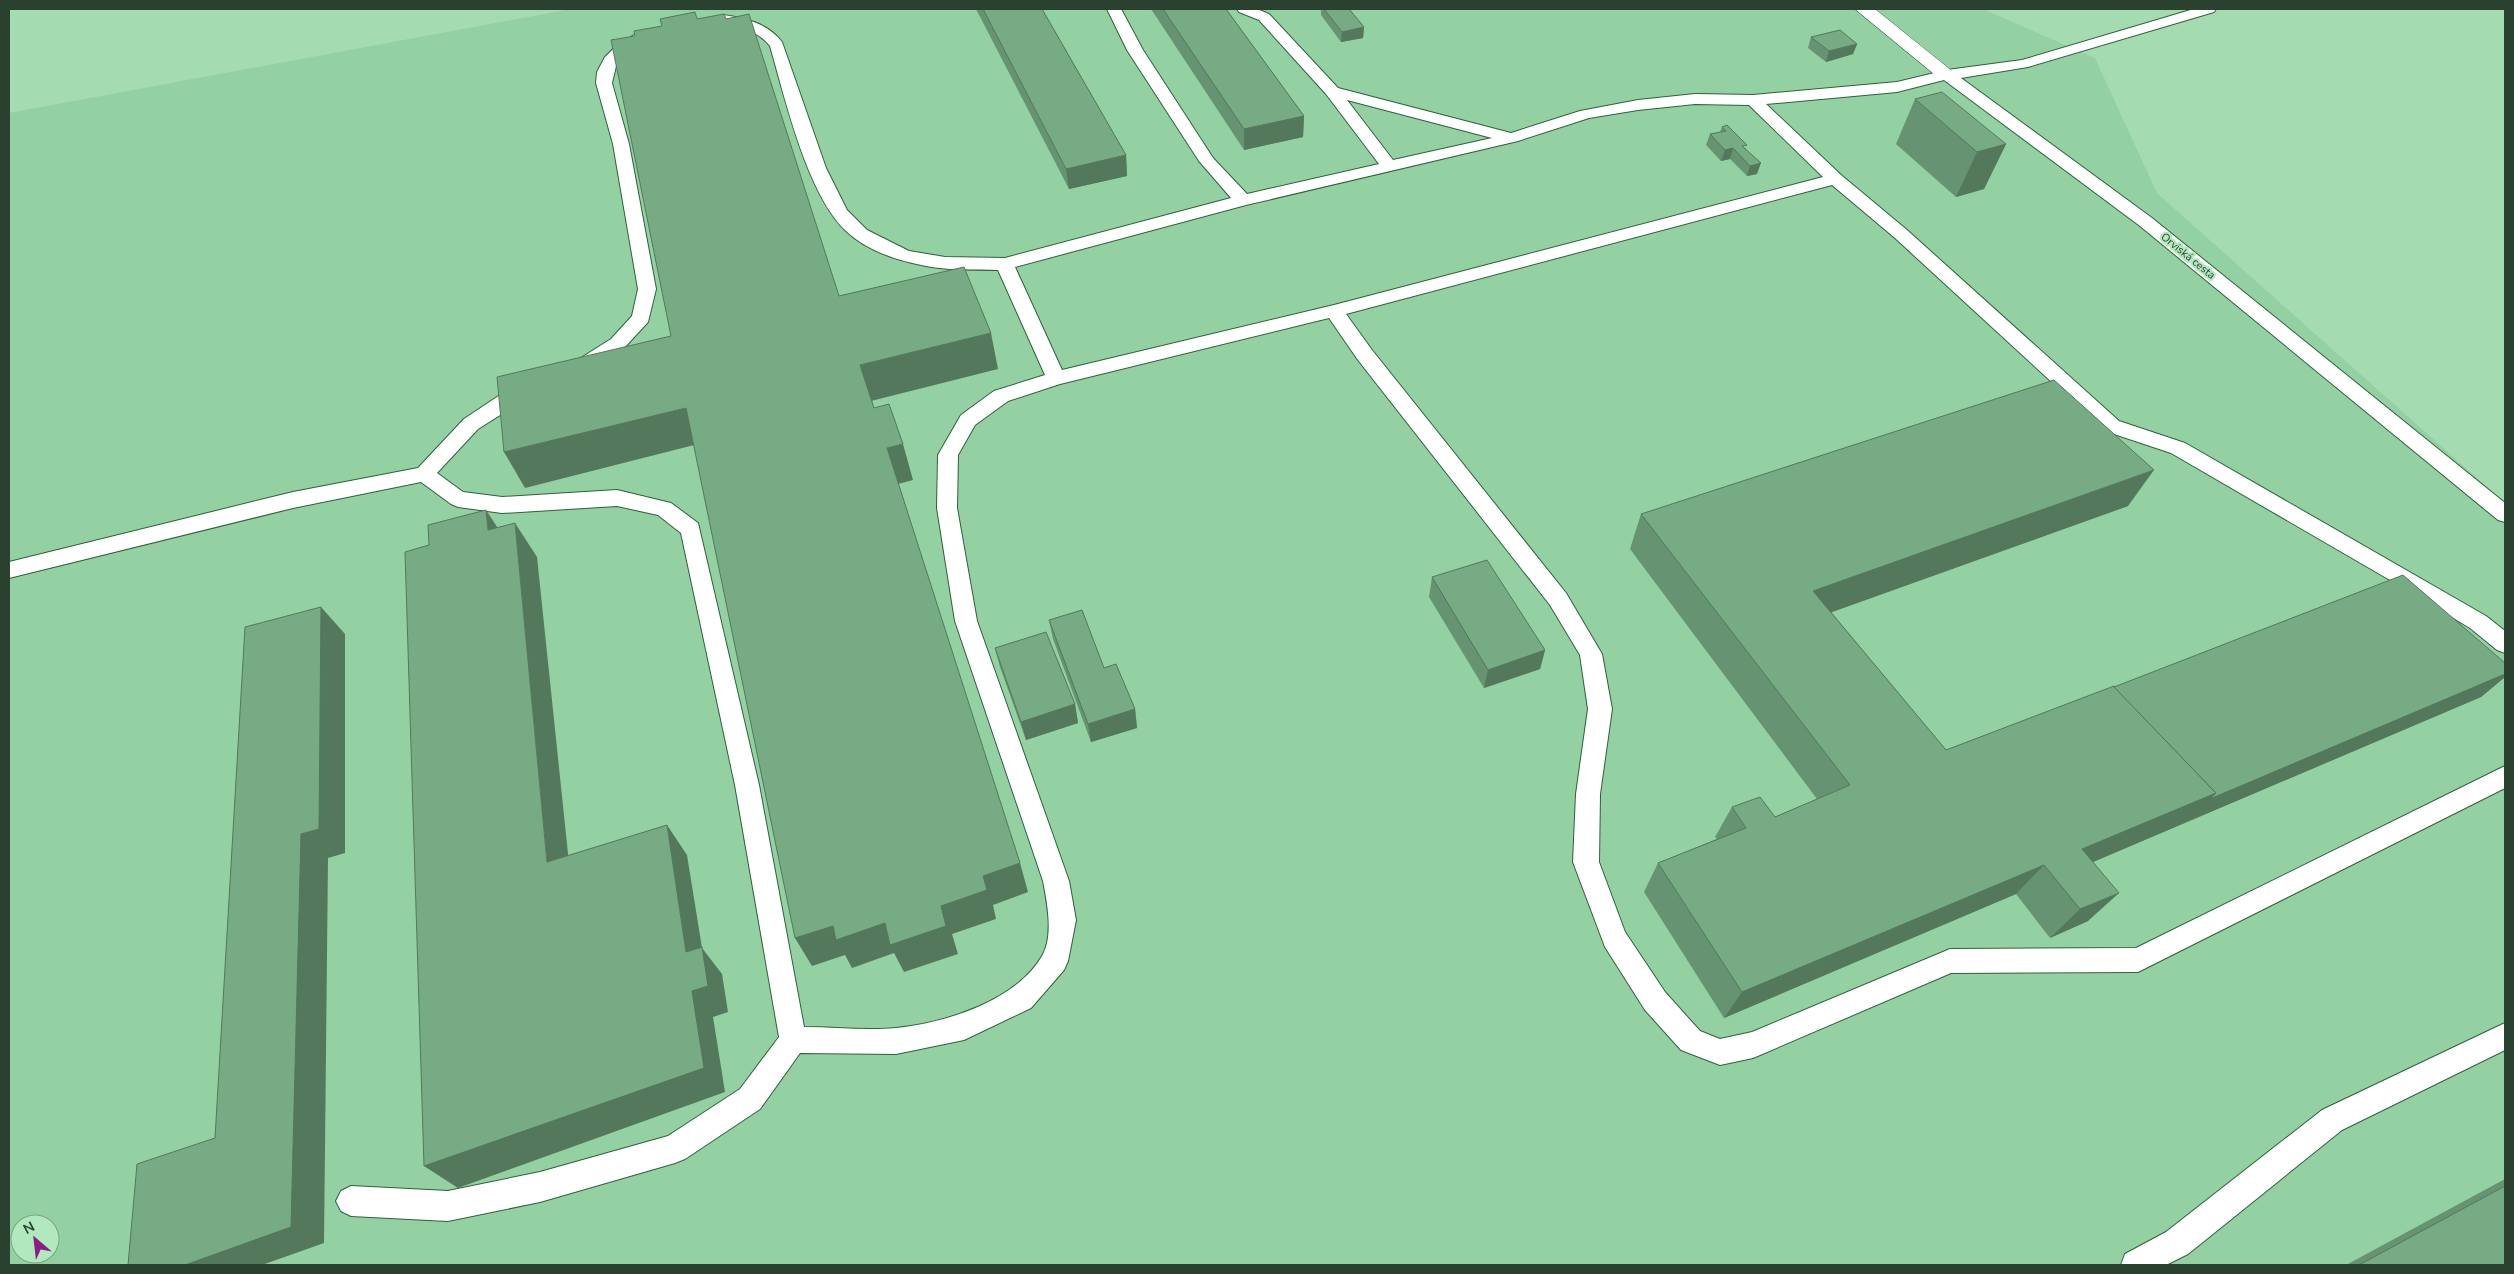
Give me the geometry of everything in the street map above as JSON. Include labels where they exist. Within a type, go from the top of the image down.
[{"type":"street","name":"Orviská cesta","points":[[1864,9],[1946,75]]},
{"type":"lane","points":[[1114,9],[1135,50],[1207,161],[1244,200]]},
{"type":"lane","points":[[1244,9],[1264,17],[1332,91],[1390,167]]},
{"type":"lane","points":[[705,20],[732,21],[747,24],[771,37],[777,45],[805,131],[830,195],[852,227],[888,249],[935,262],[1005,264],[1244,200],[1512,138],[1586,114],[1638,105],[1695,99],[1753,100],[1897,87],[1946,75],[2023,64],[2117,38],[2209,9]]},
{"type":"lane","points":[[561,376],[579,368],[618,343],[641,318],[647,288],[621,144],[604,83],[605,72],[610,60],[621,49],[654,30]]},
{"type":"lane","name":"Orviská cesta","points":[[1946,75],[2146,222],[2505,514]]},
{"type":"lane","points":[[1332,91],[1512,138]]},
{"type":"lane","points":[[1753,100],[1835,179],[1901,234],[2112,426],[2186,452],[2341,544],[2410,581],[2478,622],[2505,644]]},
{"type":"lane","points":[[793,1040],[896,1041],[964,1027],[1021,999],[1055,961],[1063,920],[1056,881],[966,621],[947,508],[948,455],[968,420],[1002,396],[1056,378],[1334,311],[1835,179]]},
{"type":"lane","points":[[1005,264],[1056,378]]},
{"type":"lane","points":[[1334,311],[1365,355],[1558,599],[1591,654],[1600,710],[1588,794],[1586,862],[1614,938],[1656,1001],[1691,1041],[1720,1052],[1753,1045],[1950,961],[2138,960],[2505,776]]},
{"type":"lane","points":[[9,570],[293,500],[424,474],[471,424],[516,394],[543,383]]},
{"type":"lane","points":[[351,1201],[448,1206],[540,1187],[675,1149],[750,1099],[793,1040],[747,785],[691,529],[664,509],[617,498],[502,505],[458,500],[424,474]]},
{"type":"lane","points":[[2136,1265],[2177,1243],[2332,1120],[2505,1036]]},
{"type":"shaded area","points":[[571,9],[1983,9],[2095,58],[2157,193],[2505,503],[2505,1265],[9,1265],[9,113]]},
{"type":"building","points":[[983,9],[1042,9],[1126,155],[1066,169]]},
{"type":"building","points":[[1163,9],[1226,9],[1304,116],[1244,129]]},
{"type":"building","points":[[1324,9],[1349,9],[1364,27],[1342,32]]},
{"type":"building","points":[[695,12],[697,19],[724,14],[726,19],[749,14],[839,296],[964,267],[991,333],[860,365],[874,408],[889,404],[903,444],[887,448],[1020,863],[983,876],[987,890],[941,906],[946,926],[890,945],[885,923],[836,940],[833,926],[795,938],[686,408],[504,452],[497,377],[671,336],[611,40],[635,36],[634,31],[662,26],[660,19]]},
{"type":"building","points":[[1840,30],[1857,44],[1829,51],[1811,37]]},
{"type":"building","points":[[1942,92],[2006,144],[1977,152],[1915,99]]},
{"type":"building","points":[[1727,125],[1747,145],[1742,146],[1761,163],[1750,166],[1733,148],[1725,150],[1710,134],[1726,131],[1722,127]]},
{"type":"building","points":[[2054,380],[2154,470],[1813,591],[1946,750],[2114,686],[2216,793],[2082,849],[2119,893],[2080,909],[2044,865],[1742,992],[1658,863],[1746,828],[1732,807],[1760,797],[1775,817],[1850,785],[1641,514]]},
{"type":"building","points":[[486,510],[488,530],[515,523],[547,862],[667,825],[686,952],[702,947],[708,986],[692,991],[704,1068],[424,1166],[405,552],[429,545],[428,525]]},
{"type":"building","points":[[1487,560],[1545,650],[1488,670],[1432,577]]},
{"type":"building","points":[[2403,575],[2505,663],[2505,674],[2210,799],[2216,793],[2114,687]]},
{"type":"building","points":[[321,607],[319,829],[301,834],[291,1227],[185,1265],[128,1265],[137,1164],[215,1138],[245,627]]},
{"type":"building","points":[[1082,610],[1104,668],[1116,664],[1135,709],[1088,724],[1049,620]]},
{"type":"building","points":[[1046,632],[1075,704],[1021,722],[995,648]]},
{"type":"building","points":[[2505,1186],[2505,1265],[2359,1265]]}]
